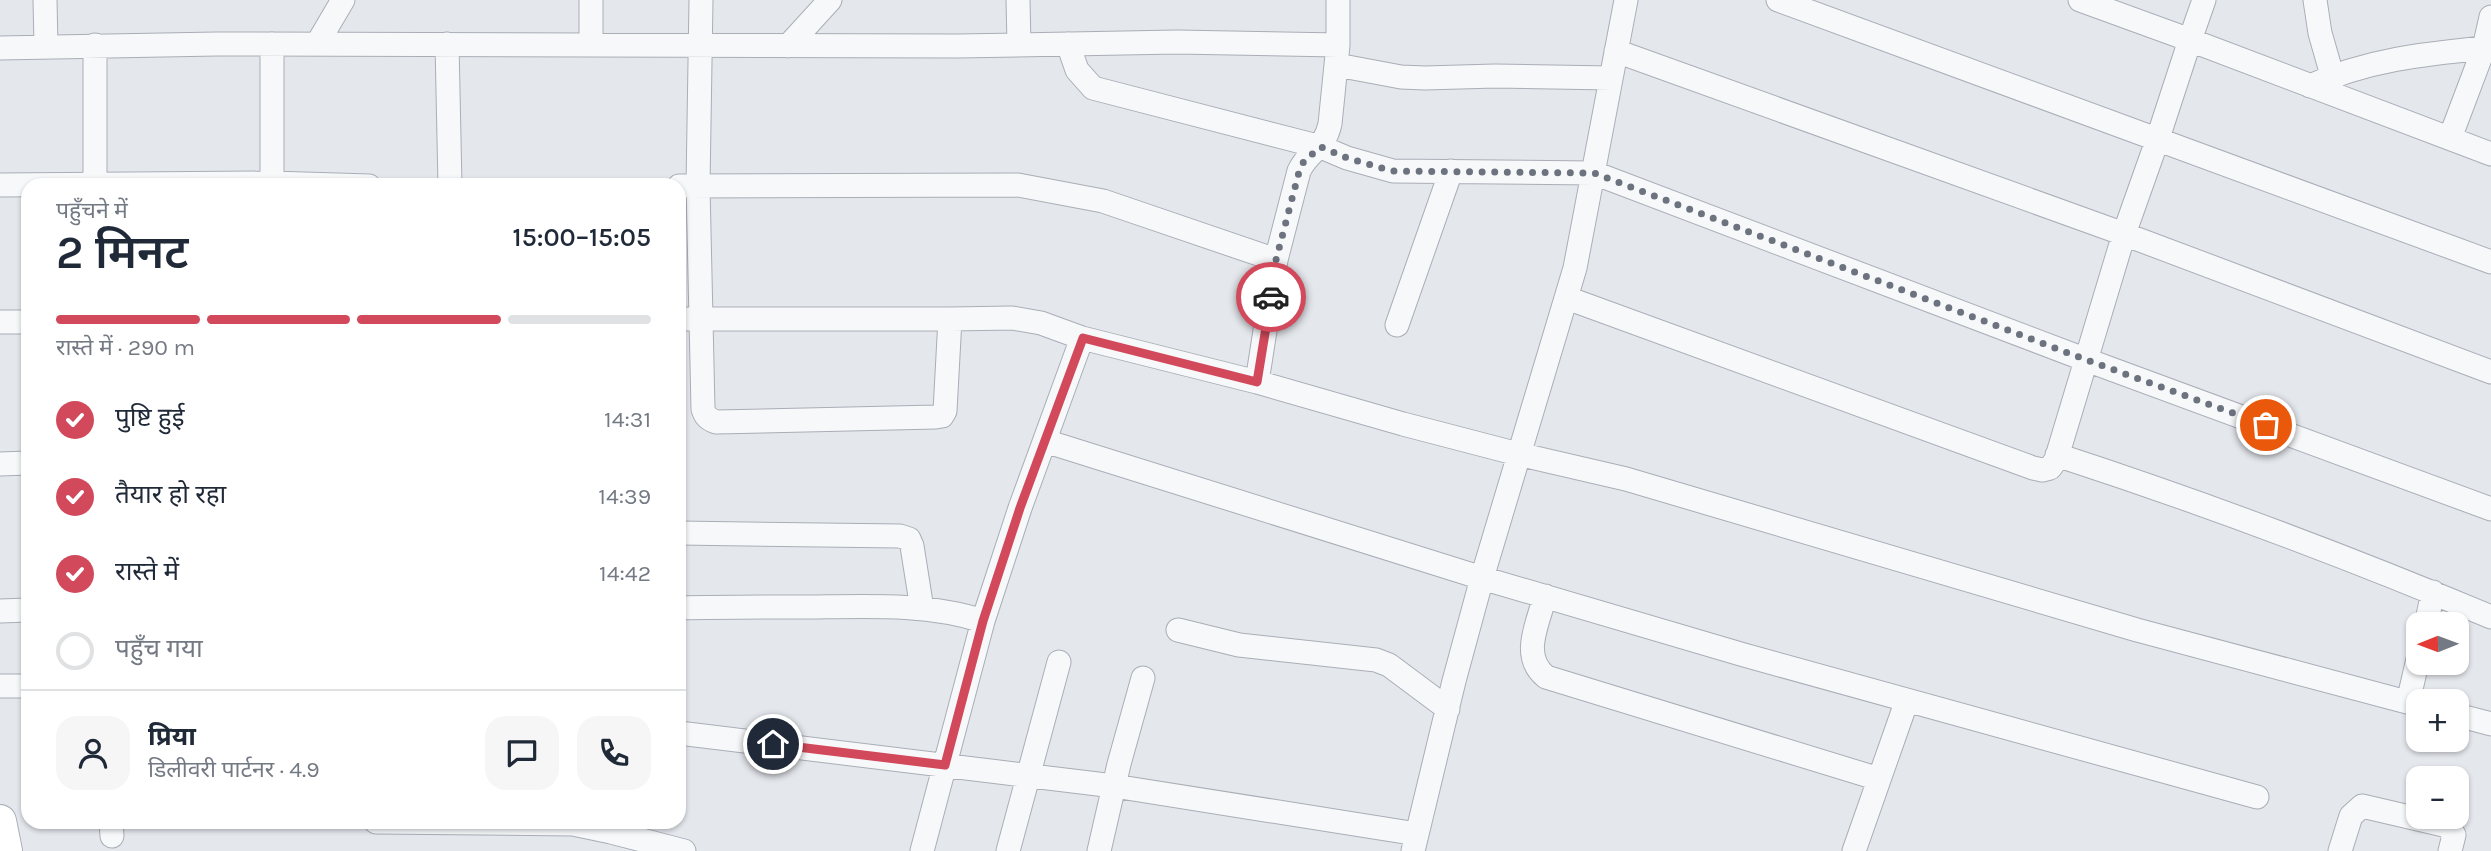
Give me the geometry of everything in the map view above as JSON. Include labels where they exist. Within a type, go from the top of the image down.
[{"type":"street","points":[[45,0],[46,46]]},
{"type":"street","points":[[317,44],[343,0]]},
{"type":"street","points":[[591,0],[591,44]]},
{"type":"street","points":[[701,0],[701,46],[689,186],[690,319],[703,409],[709,420],[716,422],[942,416],[945,411],[950,319]]},
{"type":"street","points":[[788,46],[830,0]]},
{"type":"street","points":[[1018,0],[1018,45]]},
{"type":"street","points":[[1257,382],[1276,260],[1299,172],[1304,161],[1321,147],[1330,124],[1338,55],[1338,0]]},
{"type":"street","points":[[686,734],[1114,786],[1415,842],[1482,578],[1567,298],[1594,173],[1626,0]]},
{"type":"street","points":[[1778,0],[2491,262]]},
{"type":"street","points":[[2080,0],[2491,154]]},
{"type":"street","points":[[1567,298],[2033,468],[2050,468],[2057,455],[2124,234],[2204,0]]},
{"type":"street","points":[[2315,0],[2320,33],[2332,75]]},
{"type":"street","points":[[2310,86],[2332,75],[2488,35]]},
{"type":"street","points":[[2450,138],[2488,35]]},
{"type":"street","points":[[0,48],[272,44],[788,46],[1177,42],[1338,55],[1401,77],[1611,78]]},
{"type":"street","points":[[272,44],[272,178]]},
{"type":"street","points":[[447,44],[450,178]]},
{"type":"street","points":[[1068,44],[1077,70],[1093,88],[1321,147],[1392,171],[1594,173],[2084,359],[2491,509]]},
{"type":"street","points":[[95,178],[96,45]]},
{"type":"street","points":[[1616,51],[2124,234],[2491,372]]},
{"type":"street","points":[[1397,325],[1451,171]]},
{"type":"street","points":[[0,185],[21,185]]},
{"type":"street","points":[[689,186],[1018,185],[1104,201],[1276,260]]},
{"type":"street","points":[[690,319],[1024,320],[1518,454],[1626,479],[2149,633],[2406,702]]},
{"type":"street","points":[[0,322],[21,322]]},
{"type":"street","points":[[922,851],[983,621],[1083,338]]},
{"type":"street","points":[[1045,441],[1482,578],[1744,655],[2257,797]]},
{"type":"street","points":[[2057,455],[2203,504],[2368,565],[2491,617]]},
{"type":"street","points":[[0,464],[21,463]]},
{"type":"street","points":[[686,533],[900,536],[909,539],[912,545],[922,609]]},
{"type":"street","points":[[2429,612],[2433,592]]},
{"type":"street","points":[[1545,596],[1531,648],[1532,660],[1546,677],[1879,779]]},
{"type":"street","points":[[686,608],[858,606],[942,611],[983,621]]},
{"type":"street","points":[[0,611],[21,610]]},
{"type":"street","points":[[1178,630],[1239,645],[1376,660],[1389,664],[1448,709]]},
{"type":"street","points":[[1008,851],[1059,662]]},
{"type":"street","points":[[1099,851],[1143,678]]},
{"type":"street","points":[[0,686],[21,686]]},
{"type":"street","points":[[1854,851],[1907,700]]},
{"type":"street","points":[[2469,718],[2491,724]]},
{"type":"street","points":[[2340,851],[2351,816],[2362,806],[2448,826],[2454,835],[2451,851]]},
{"type":"street","points":[[0,821],[6,851]]},
{"type":"street","points":[[617,829],[684,851]]},
{"type":"way so far","points":[[1271,297],[1276,260],[1299,172],[1310,154],[1321,147],[1392,171],[1594,173],[2084,359],[2266,425]]},
{"type":"route","points":[[773,744],[945,765],[983,621],[1020,508],[1083,338],[1257,382],[1271,297]]}]
